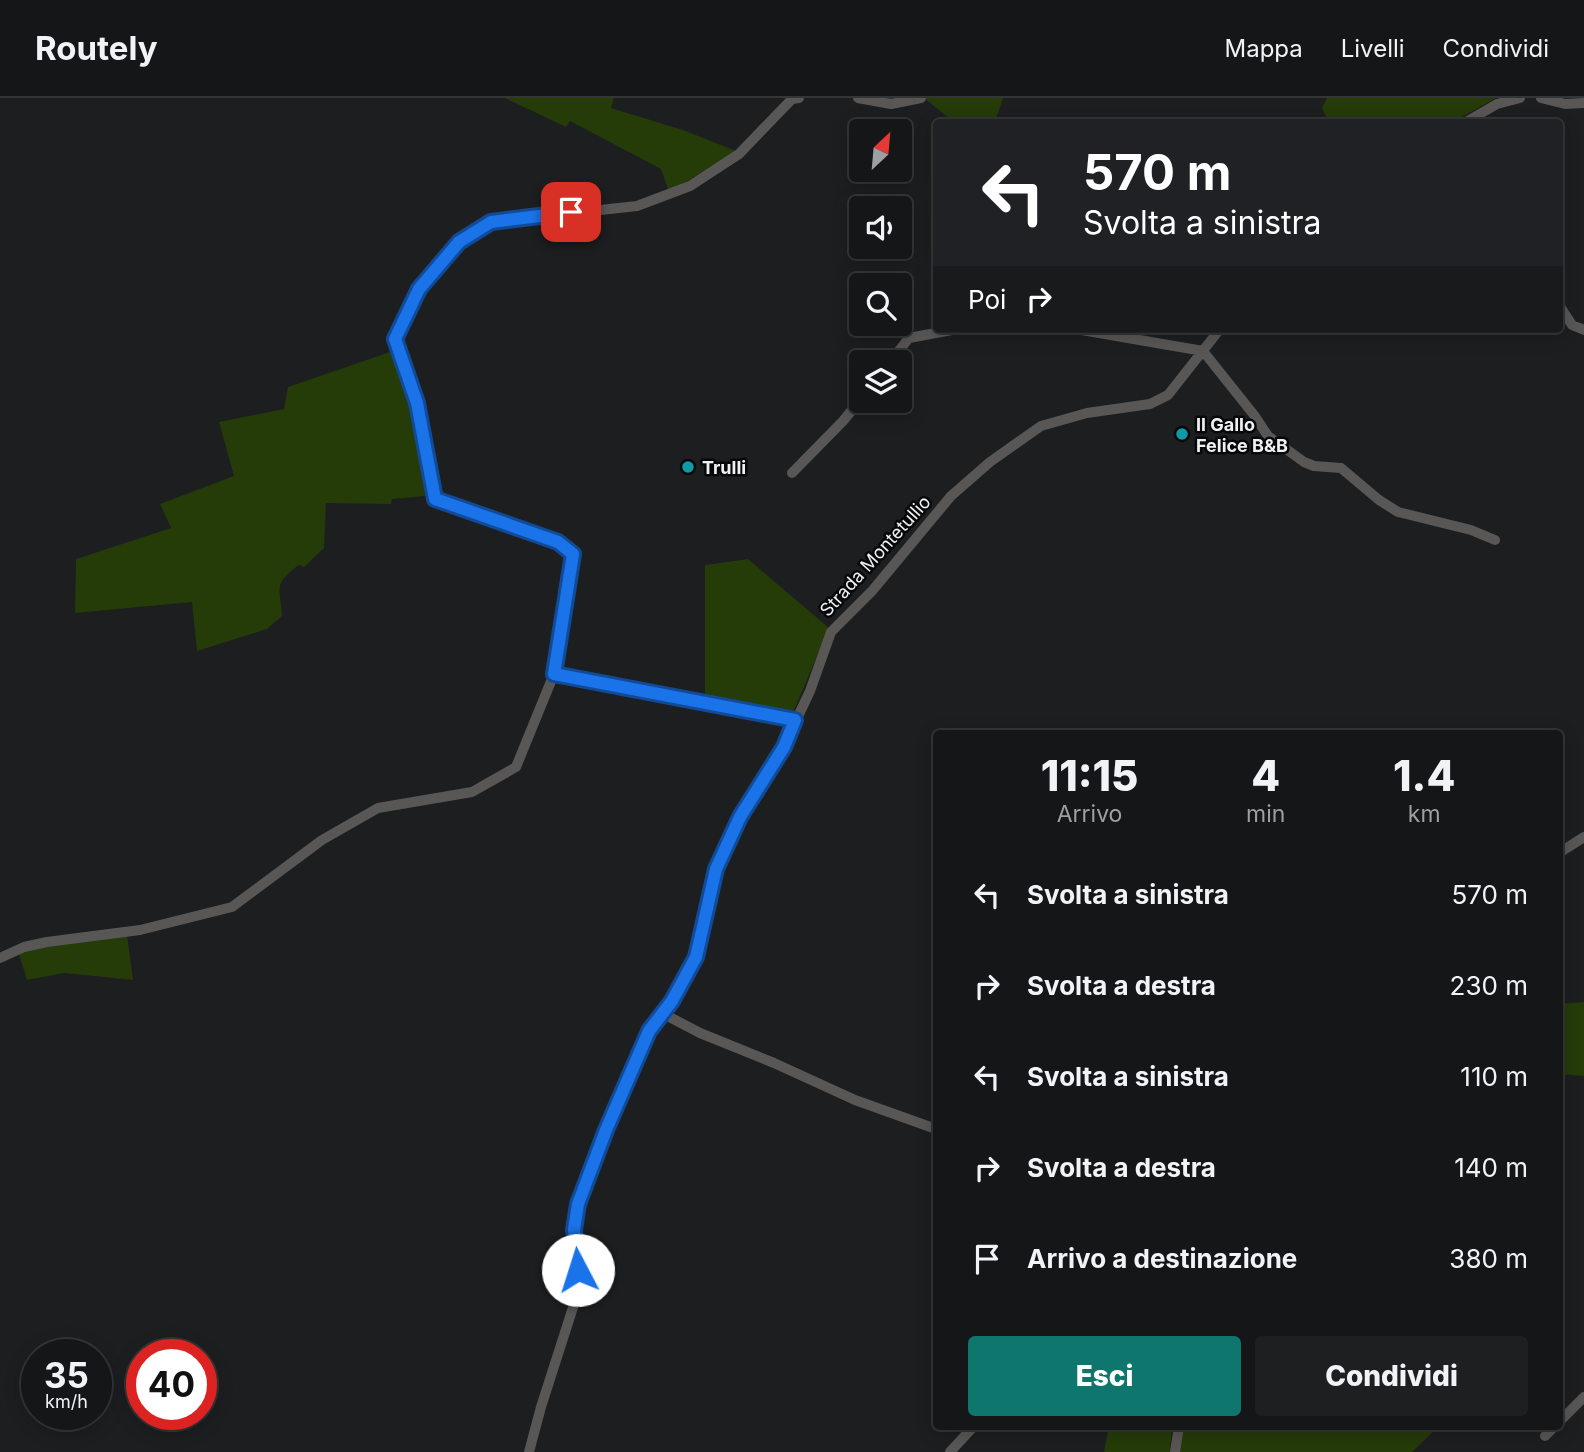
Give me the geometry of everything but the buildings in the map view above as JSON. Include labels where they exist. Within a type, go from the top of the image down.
[{"type":"street","points":[[0,958],[24,947],[140,930],[232,907],[322,840],[378,808],[472,792],[516,767],[554,674],[573,554],[558,542],[435,499],[417,403],[395,339],[419,289],[459,242],[491,222],[637,206],[690,186],[738,154],[792,99],[799,98]]},
{"type":"street","points":[[858,98],[891,104],[921,98]]},
{"type":"street","points":[[1471,119],[1497,104],[1520,98]]},
{"type":"street","points":[[1541,98],[1565,104],[1584,103]]},
{"type":"street","points":[[1563,311],[1573,326],[1584,330]]},
{"type":"street","points":[[900,350],[909,338],[936,333]]},
{"type":"street","points":[[1099,333],[1203,351],[1268,436],[1304,462],[1314,466],[1341,468],[1372,495],[1398,512],[1471,530],[1495,540]]},
{"type":"street","name":"Strada Montetullio","points":[[529,1452],[576,1298],[578,1270],[574,1230],[578,1204],[649,1031],[696,957],[716,869],[740,817],[784,747],[810,691],[831,632],[872,591],[951,496],[990,462],[1041,426],[1087,413],[1150,404],[1168,395],[1217,333]]},
{"type":"street","points":[[792,473],[850,413]]},
{"type":"street","points":[[554,674],[795,720]]},
{"type":"street","points":[[1563,850],[1584,837]]},
{"type":"street","points":[[662,1013],[700,1033],[855,1100],[933,1128]]},
{"type":"street","points":[[1563,1418],[1584,1397]]},
{"type":"street","points":[[950,1452],[970,1430]]},
{"type":"street","points":[[1175,1452],[1179,1430]]},
{"type":"street","points":[[1545,1436],[1551,1430]]},
{"type":"green space","points":[[505,98],[614,98],[611,108],[683,130],[736,151],[669,192],[661,169],[570,121],[566,127]]},
{"type":"green space","points":[[924,98],[1003,98],[996,119],[950,119]]},
{"type":"green space","points":[[1327,98],[1496,98],[1458,119],[1328,119],[1322,108]]},
{"type":"green space","points":[[396,350],[417,416],[425,496],[392,499],[391,504],[326,503],[324,548],[304,567],[299,565],[285,577],[280,587],[282,616],[267,629],[197,651],[192,602],[75,613],[76,559],[171,528],[160,504],[234,476],[219,422],[284,409],[288,387]]},
{"type":"green space","points":[[748,559],[829,628],[789,722],[705,704],[705,565]]},
{"type":"green space","points":[[127,935],[133,980],[64,973],[27,980],[18,951]]},
{"type":"green space","points":[[1584,1002],[1584,1076],[1563,1074],[1563,1004]]},
{"type":"green space","points":[[1108,1430],[1172,1430],[1170,1452],[1104,1452]]},
{"type":"green space","points":[[1182,1430],[1435,1430],[1412,1452],[1179,1452]]},
{"type":"place","name":"Il Gallo Felice B&B","points":[[1182,434]]},
{"type":"place","name":"Trulli","points":[[688,467]]},
{"type":"route","points":[[571,212],[491,222],[459,242],[419,289],[395,339],[417,403],[435,499],[558,542],[573,554],[554,674],[795,720],[784,747],[740,817],[716,869],[696,957],[672,1001],[649,1031],[606,1130],[578,1204],[574,1230],[578,1270]]}]
